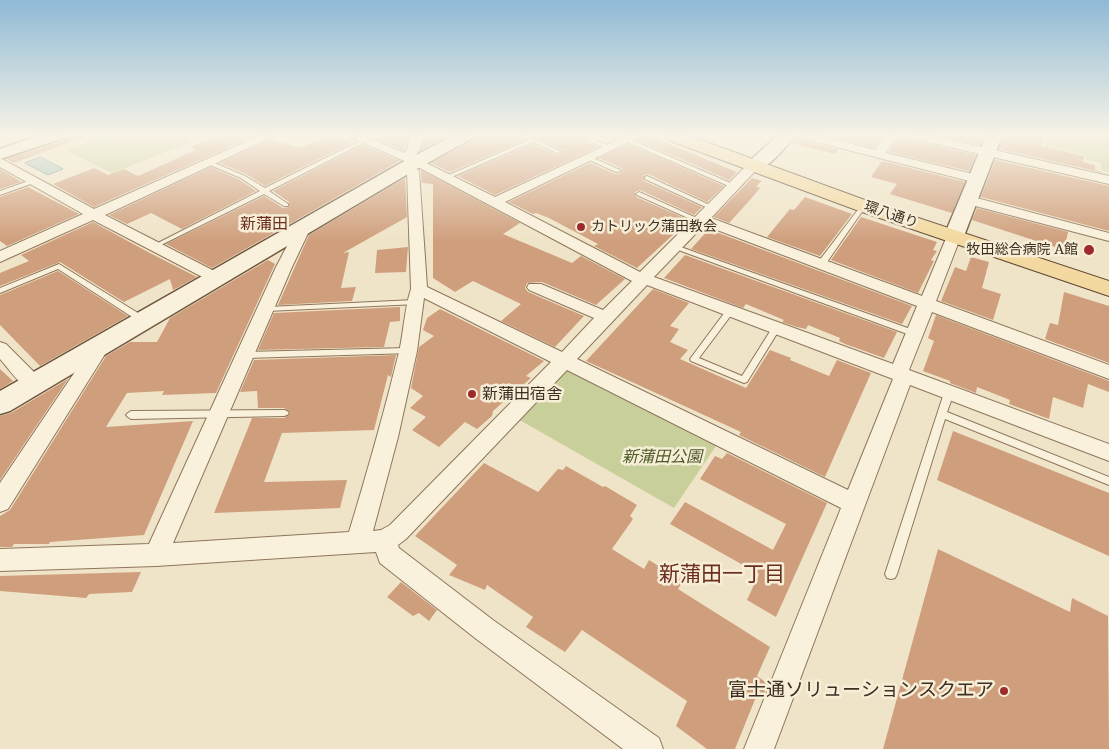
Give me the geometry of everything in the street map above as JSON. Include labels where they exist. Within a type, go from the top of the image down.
[{"type":"main road","name":"環八通り","points":[[771,171],[791,183],[866,207],[956,231],[1109,278]]},
{"type":"main road","name":"環八通り","points":[[781,171],[956,231],[1109,289]]},
{"type":"street","points":[[16,171],[94,215],[156,245],[216,278]]},
{"type":"street","points":[[0,257],[192,171]]},
{"type":"street","points":[[0,404],[304,227],[395,171]]},
{"type":"street","points":[[358,543],[388,437],[408,350],[417,296],[416,203],[413,171]]},
{"type":"street","points":[[432,171],[643,280],[659,283],[1109,454]]},
{"type":"street","points":[[494,202],[561,171]]},
{"type":"street","points":[[0,560],[156,555],[385,541],[398,532],[750,171]]},
{"type":"street","points":[[944,171],[977,179]]},
{"type":"street","points":[[759,749],[855,504],[901,375],[913,333],[980,171]]},
{"type":"street","points":[[1079,171],[1109,180]]},
{"type":"street","points":[[969,200],[1109,237]]},
{"type":"street","points":[[704,216],[822,264],[1109,372]]},
{"type":"street","points":[[156,555],[267,309],[284,267],[302,236],[304,227]]},
{"type":"street","points":[[535,287],[606,317]]},
{"type":"street","points":[[417,296],[563,361],[855,504]]},
{"type":"street","points":[[0,502],[103,343]]},
{"type":"street","points":[[0,348],[34,384]]},
{"type":"street","points":[[385,541],[389,555],[484,630],[648,749]]},
{"type":"lane","points":[[229,171],[243,177],[286,205]]},
{"type":"lane","points":[[156,245],[266,191],[301,171]]},
{"type":"lane","points":[[447,177],[461,171]]},
{"type":"lane","points":[[702,171],[734,186]]},
{"type":"lane","points":[[647,178],[704,216]]},
{"type":"lane","points":[[0,192],[34,181]]},
{"type":"lane","points":[[639,194],[704,216]]},
{"type":"lane","points":[[822,264],[859,212],[866,207]]},
{"type":"lane","points":[[675,247],[913,333]]},
{"type":"lane","points":[[0,291],[59,266],[143,320]]},
{"type":"lane","points":[[267,309],[417,296]]},
{"type":"lane","points":[[731,310],[694,359],[744,380],[777,328]]},
{"type":"lane","points":[[246,355],[408,350]]},
{"type":"lane","points":[[891,574],[949,393]]},
{"type":"lane","points":[[131,415],[284,413]]},
{"type":"lane","points":[[942,414],[1109,481]]},
{"type":"green space","name":"新蒲田公園","points":[[568,367],[718,443],[674,508],[516,418]]},
{"type":"water","points":[[40,171],[58,171],[48,175]]},
{"type":"building","points":[[0,171],[3,171],[21,182],[0,189]]},
{"type":"building","points":[[86,171],[100,171],[108,175],[119,171],[128,171],[138,176],[149,171],[175,171],[94,207],[53,184]]},
{"type":"building","points":[[203,171],[220,171],[240,180],[256,191],[182,229],[151,213],[127,224],[109,215]]},
{"type":"building","points":[[239,171],[295,171],[265,186]]},
{"type":"building","points":[[312,171],[383,171],[212,268],[166,244],[264,196],[283,208],[289,207],[289,202],[273,191]]},
{"type":"building","points":[[421,171],[520,223],[503,234],[572,263],[581,256],[625,279],[596,305],[542,282],[527,283],[525,288],[528,292],[584,316],[555,347],[501,321],[521,304],[473,281],[455,292],[433,278],[433,184],[422,183],[422,185]]},
{"type":"building","points":[[470,171],[547,171],[495,195],[458,176]]},
{"type":"building","points":[[573,171],[608,171],[615,174],[623,171],[690,171],[724,186],[707,202],[648,174],[644,175],[644,181],[702,207],[694,215],[640,190],[635,192],[636,197],[689,220],[637,268],[594,246],[598,244],[549,218],[536,213],[533,214],[509,202]]},
{"type":"building","points":[[708,171],[737,172],[729,180]]},
{"type":"building","points":[[875,171],[921,171],[965,182],[952,213],[890,194],[897,184],[871,177]]},
{"type":"building","points":[[991,171],[1043,171],[1109,186],[1109,231],[981,197]]},
{"type":"building","points":[[405,178],[407,217],[343,253],[349,252],[341,288],[356,287],[352,301],[278,305],[309,235]]},
{"type":"building","points":[[752,178],[762,181],[756,186],[760,188],[729,223],[714,217]]},
{"type":"building","points":[[28,187],[79,214],[7,246],[0,241],[0,197]]},
{"type":"building","points":[[805,197],[852,214],[820,256],[767,237],[790,209],[794,210]]},
{"type":"building","points":[[977,208],[1068,232],[1064,250],[972,220]]},
{"type":"building","points":[[861,217],[937,242],[933,250],[937,251],[931,260],[934,261],[918,293],[831,260]]},
{"type":"building","points":[[93,222],[197,277],[173,290],[170,279],[124,302],[60,262],[0,286],[0,273],[29,261],[21,255]]},
{"type":"building","points":[[709,229],[912,306],[902,324],[691,249]]},
{"type":"building","points":[[408,247],[406,272],[375,273],[377,250]]},
{"type":"building","points":[[685,255],[897,332],[884,358],[845,344],[839,341],[840,338],[808,325],[806,329],[797,327],[782,322],[784,320],[746,304],[743,308],[664,278]]},
{"type":"building","points":[[971,257],[989,262],[982,288],[1001,294],[993,320],[941,301],[955,267],[966,271]]},
{"type":"building","points":[[268,260],[275,264],[216,393],[162,395],[164,391],[127,393],[106,427],[193,421],[144,535],[50,542],[49,544],[14,544],[12,547],[0,547],[0,516],[10,510],[106,356],[130,342],[157,342],[170,318]]},
{"type":"building","points":[[58,271],[128,316],[40,366],[0,325],[0,295]]},
{"type":"building","points":[[653,289],[689,303],[670,326],[679,329],[670,342],[688,350],[680,359],[746,388],[770,350],[829,376],[837,360],[871,373],[825,477],[739,435],[741,432],[586,361]]},
{"type":"building","points":[[1064,292],[1109,306],[1109,363],[1045,339],[1050,323],[1058,325]]},
{"type":"building","points":[[400,307],[400,321],[390,322],[384,347],[258,350],[274,313]]},
{"type":"building","points":[[440,309],[544,361],[526,376],[531,378],[493,411],[492,416],[477,429],[465,422],[439,447],[412,430],[426,417],[410,408],[423,396],[411,388],[419,347],[434,336],[423,330],[427,318]]},
{"type":"building","points":[[936,315],[1109,381],[1109,392],[1088,384],[1083,408],[1053,397],[1049,419],[1009,404],[1010,400],[977,387],[976,393],[923,371],[934,341],[928,338]]},
{"type":"building","points":[[396,355],[391,377],[388,375],[374,430],[282,433],[264,482],[347,480],[340,508],[214,513],[252,418],[284,418],[291,413],[284,408],[258,408],[257,391],[240,392],[254,360]]},
{"type":"building","points":[[0,369],[13,381],[0,389]]},
{"type":"building","points":[[68,379],[0,480],[0,416],[11,413]]},
{"type":"building","points":[[953,431],[1109,493],[1109,556],[937,480]]},
{"type":"building","points":[[727,453],[827,503],[776,617],[747,600],[759,574],[670,524],[685,502],[773,550],[786,524],[700,479],[715,456],[722,459]]},
{"type":"building","points":[[484,463],[538,492],[558,469],[563,470],[566,466],[637,505],[630,516],[633,519],[612,549],[644,569],[649,560],[683,581],[678,589],[770,647],[757,676],[768,684],[764,694],[758,692],[735,749],[707,749],[676,726],[687,701],[582,630],[565,652],[526,627],[533,617],[487,585],[485,590],[449,575],[457,565],[415,536]]},
{"type":"building","name":"富士通ソリューションスクエア","points":[[938,549],[1070,612],[1072,598],[1108,616],[1109,749],[883,749]]},
{"type":"building","points":[[141,572],[132,592],[89,594],[86,598],[0,591],[0,576]]},
{"type":"building","points":[[401,582],[437,610],[429,621],[419,613],[413,616],[387,597]]},
{"type":"place","name":"カトリック蒲田教会","points":[[581,227]]},
{"type":"place","name":"牧田総合病院 A館","points":[[1089,250]]},
{"type":"place","name":"新蒲田宿舎","points":[[472,394]]},
{"type":"place","name":"富士通ソリューションスクエア","points":[[1004,691]]},
{"type":"district","name":"新蒲田","points":[[264,224]]},
{"type":"district","name":"新蒲田一丁目","points":[[722,575]]}]
